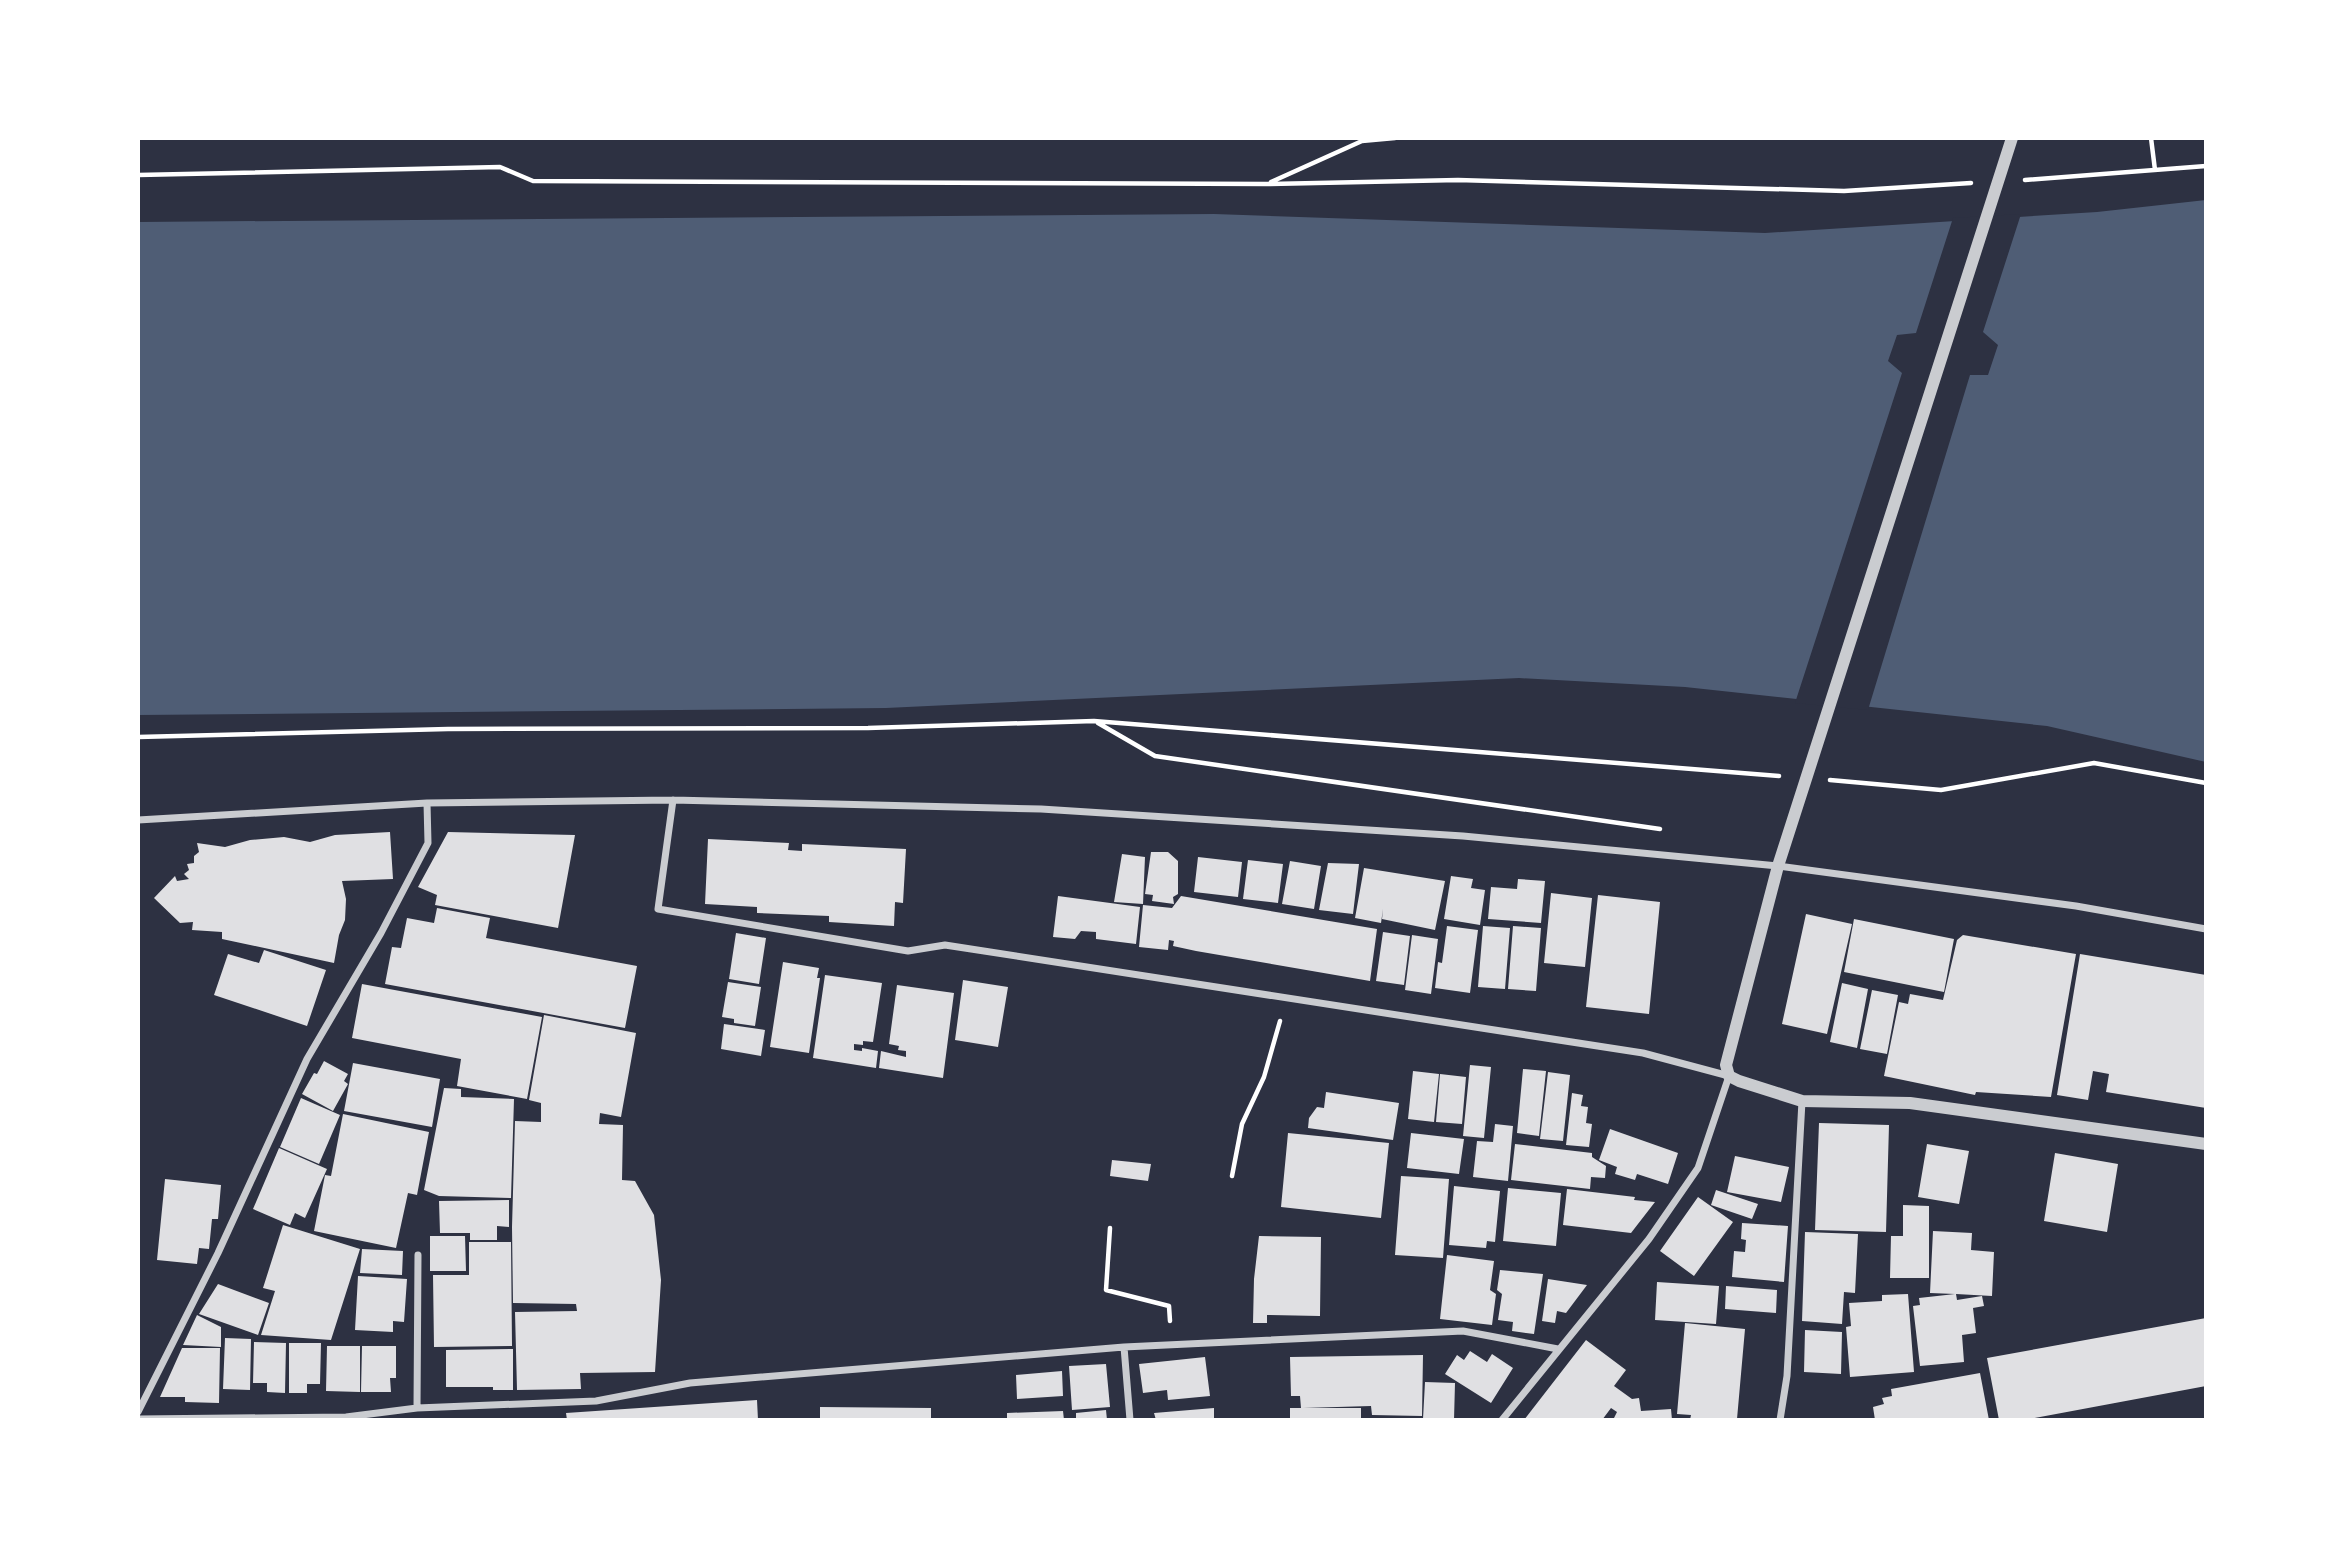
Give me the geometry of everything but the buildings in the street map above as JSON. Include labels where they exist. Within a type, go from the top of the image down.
[{"type":"street","points":[[1502,1420],[1649,1239],[1698,1168],[1729,1076],[1727,1055],[1778,866],[2012,138]]},
{"type":"street","points":[[673,800],[658,909],[908,951],[945,945],[1643,1053],[1729,1076],[1802,1101],[1910,1103],[2206,1144]]},
{"type":"street","points":[[138,820],[427,803],[673,800],[1041,809],[1463,836],[1778,866],[2076,906],[2206,929]]},
{"type":"street","points":[[138,1412],[218,1253],[307,1059],[381,933],[428,844],[427,803]]},
{"type":"street","points":[[1780,1420],[1787,1377],[1802,1101]]},
{"type":"street","points":[[417,1408],[418,1255]]},
{"type":"street","points":[[138,1419],[346,1416],[417,1408],[596,1401],[690,1382],[1124,1347],[1463,1331],[1558,1349]]},
{"type":"street","points":[[1124,1347],[1130,1420]]},
{"type":"path","points":[[1267,184],[1362,141],[1395,138]]},
{"type":"path","points":[[2151,138],[2155,170]]},
{"type":"path","points":[[2019,180],[2206,166]]},
{"type":"path","points":[[138,175],[500,167],[533,181],[1267,184],[1458,180],[1844,191],[1979,183]]},
{"type":"path","points":[[1094,721],[1154,756],[1680,831],[1683,857]]},
{"type":"path","points":[[138,737],[461,729],[868,728],[1094,721],[1789,777]]},
{"type":"path","points":[[1816,779],[1941,790],[2094,763],[2206,783]]},
{"type":"path","points":[[1232,1176],[1242,1124],[1264,1077],[1285,998]]},
{"type":"path","points":[[1110,1228],[1106,1290],[1169,1306]]},
{"type":"water","points":[[2206,200],[2206,762],[2047,726],[1685,687],[1519,678],[886,708],[138,715],[138,222],[1214,214],[1765,233],[2097,212]]},
{"type":"pier","points":[[2021,214],[1983,332],[1998,345],[1988,375],[1970,375],[1868,710],[1795,703],[1902,373],[1888,361],[1897,335],[1916,333],[1953,218]]},
{"type":"pier","points":[[138,219],[140,219],[138,718]]}]
